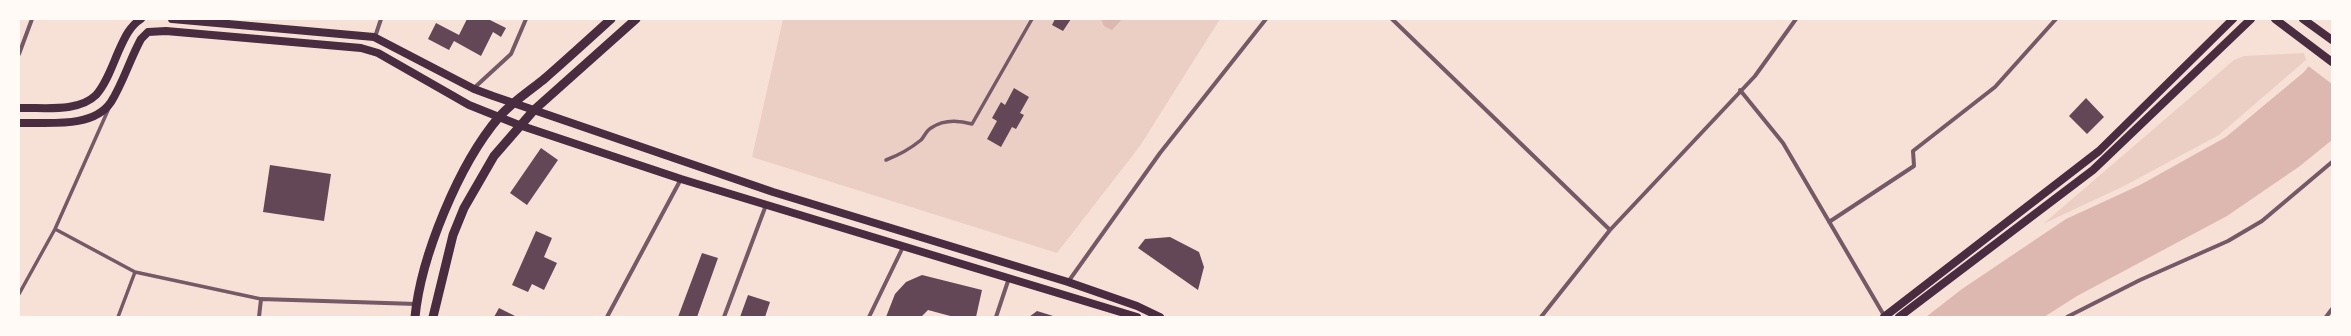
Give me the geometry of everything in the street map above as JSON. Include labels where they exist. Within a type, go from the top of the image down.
[{"type":"main road","points":[[19,108],[71,106],[87,102],[96,94],[103,84],[125,38],[132,27],[141,19]]},
{"type":"main road","points":[[172,19],[238,22],[374,37],[474,89],[513,103],[773,192],[1068,282],[1138,306],[1160,317]]},
{"type":"main road","points":[[415,317],[416,304],[424,266],[440,222],[466,169],[498,118],[513,103],[542,80],[611,19]]},
{"type":"main road","points":[[434,317],[445,264],[453,235],[464,208],[494,156],[519,125],[534,110],[636,19]]},
{"type":"main road","points":[[1884,317],[2099,151],[2233,19]]},
{"type":"main road","points":[[1899,317],[2093,170],[2251,19]]},
{"type":"main road","points":[[2275,19],[2332,62]]},
{"type":"main road","points":[[2303,19],[2330,39]]},
{"type":"main road","points":[[19,123],[86,119],[102,113],[111,102],[141,39],[148,32],[166,31],[370,50],[469,105],[498,118],[681,179],[904,244],[1137,317]]},
{"type":"street","points":[[19,54],[32,19]]},
{"type":"street","points":[[374,37],[381,19]]},
{"type":"street","points":[[474,89],[511,54],[526,19]]},
{"type":"street","points":[[886,160],[903,153],[922,139],[930,128],[942,122],[958,120],[972,124],[1032,19]]},
{"type":"street","points":[[1068,282],[1160,154],[1266,19]]},
{"type":"street","points":[[1392,19],[1610,230]]},
{"type":"street","points":[[1541,317],[1610,230],[1740,90],[1755,76],[1796,19]]},
{"type":"street","points":[[1829,222],[1914,166],[1913,151],[1995,87],[2056,19]]},
{"type":"street","points":[[1740,90],[1782,143],[1884,317]]},
{"type":"street","points":[[19,294],[55,229],[95,144],[111,102]]},
{"type":"street","points":[[2066,317],[2140,280],[2228,241],[2262,221],[2332,162]]},
{"type":"street","points":[[607,317],[681,179]]},
{"type":"street","points":[[724,317],[766,205]]},
{"type":"street","points":[[55,229],[135,272],[261,300],[416,304]]},
{"type":"street","points":[[869,317],[904,244]]},
{"type":"street","points":[[118,317],[135,272]]},
{"type":"street","points":[[996,317],[1009,277]]},
{"type":"street","points":[[259,317],[261,300]]},
{"type":"street","points":[[2326,317],[2332,309]]},
{"type":"shaded area","points":[[783,19],[1220,19],[1140,146],[1057,253],[752,157]]},
{"type":"shaded area","points":[[1101,19],[1122,19],[1112,30],[1104,26]]},
{"type":"shaded area","points":[[2332,36],[2332,140],[2300,166],[2227,216],[2077,296],[2044,317],[1926,317],[1962,289],[2066,219],[2140,185],[2226,137],[2304,72]]},
{"type":"shaded area","points":[[2304,53],[2306,60],[2219,135],[2124,186],[2043,224],[2234,60],[2244,56]]},
{"type":"pier","points":[[2332,34],[2332,84],[2307,65]]},
{"type":"building","points":[[467,19],[488,19],[506,28],[501,37],[493,32],[481,56],[454,41],[449,50],[428,39],[436,23],[459,35]]},
{"type":"building","points":[[1055,19],[1071,19],[1063,31],[1052,25]]},
{"type":"building","points":[[1014,88],[1029,97],[1020,113],[1024,115],[1016,129],[1012,127],[1001,147],[987,139],[997,121],[992,118],[1001,102],[1005,105]]},
{"type":"building","points":[[2086,98],[2104,117],[2087,134],[2069,116]]},
{"type":"building","points":[[541,148],[558,160],[527,205],[510,193]]},
{"type":"building","points":[[270,165],[331,174],[324,221],[263,212]]},
{"type":"building","points":[[536,231],[552,238],[544,257],[557,263],[544,290],[532,284],[528,292],[512,285]]},
{"type":"building","points":[[1170,237],[1199,252],[1204,267],[1198,290],[1138,248],[1145,239]]},
{"type":"building","points":[[702,253],[718,258],[697,317],[678,317]]},
{"type":"building","points":[[922,275],[982,290],[976,317],[954,317],[928,310],[921,317],[886,317],[895,294],[906,282]]},
{"type":"building","points":[[748,295],[770,302],[765,317],[740,317]]},
{"type":"building","points":[[499,308],[517,317],[494,317]]},
{"type":"building","points":[[1037,311],[1050,315],[1056,317],[1029,317]]}]
